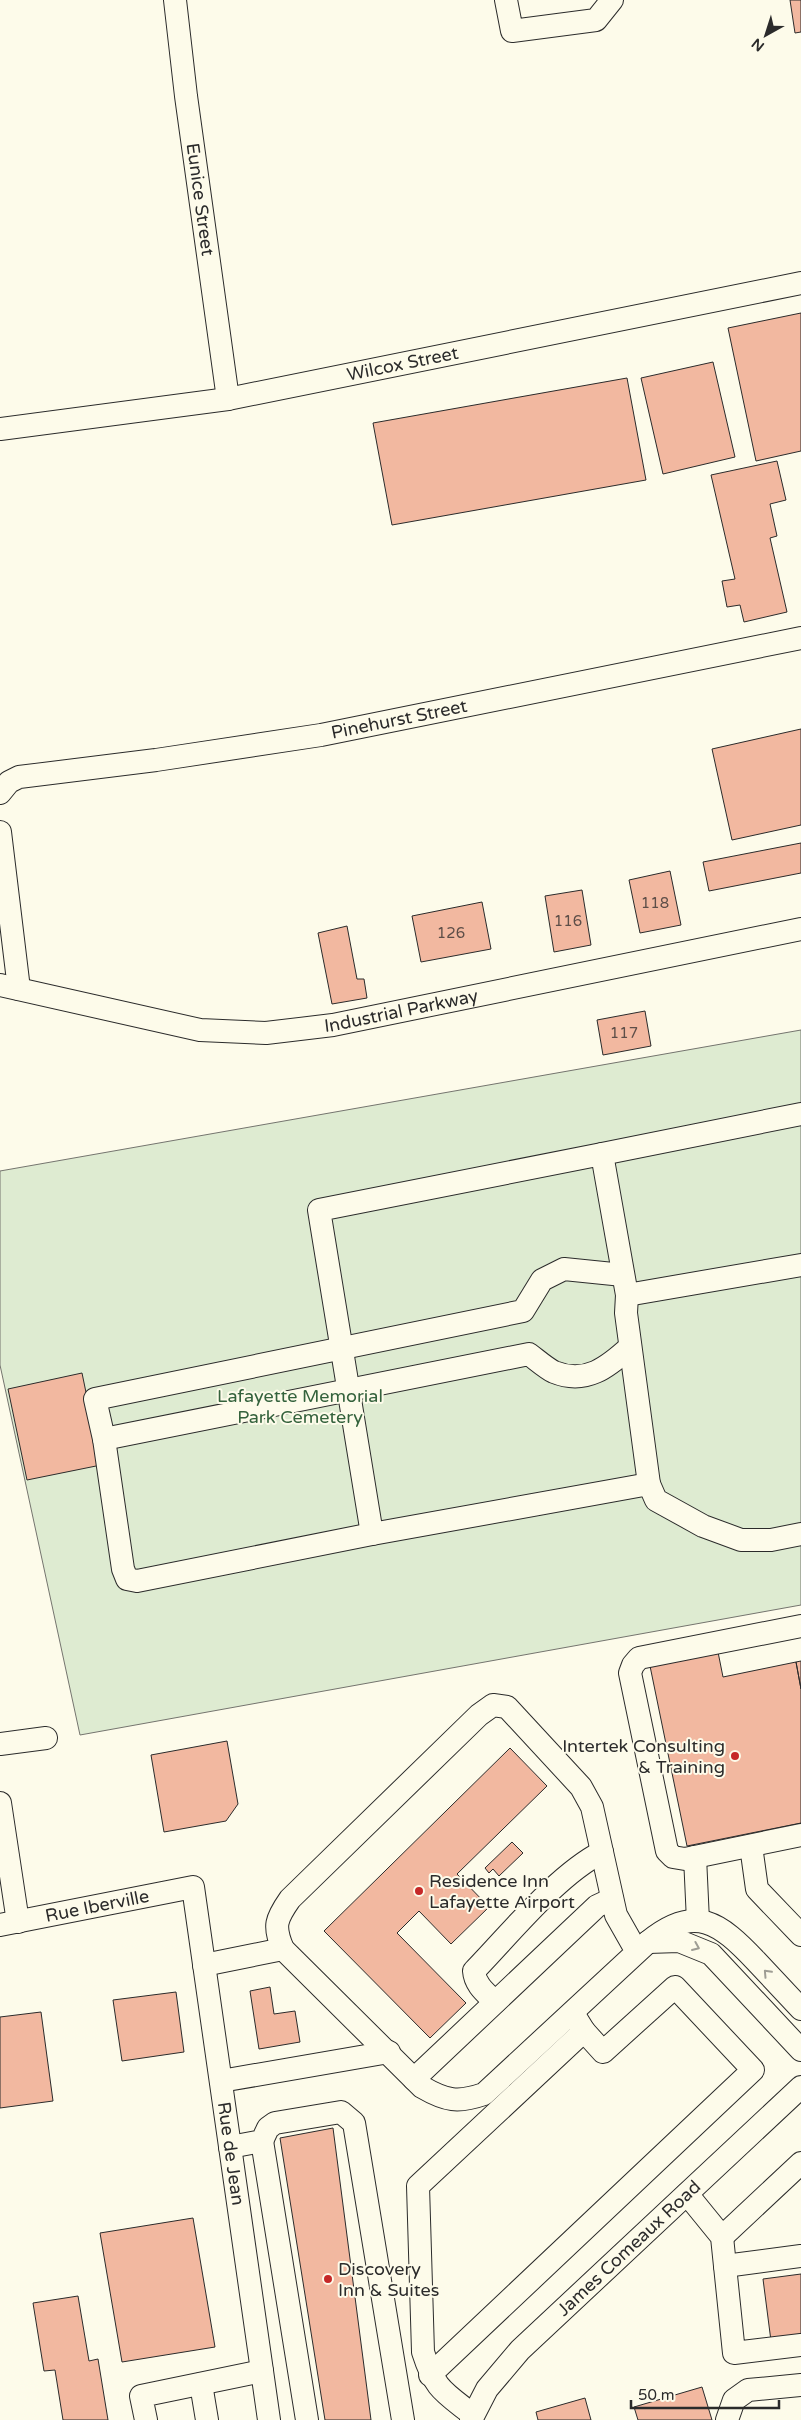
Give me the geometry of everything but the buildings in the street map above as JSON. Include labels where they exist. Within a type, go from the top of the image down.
[{"type":"street","name":"Eunice Street","points":[[175,0],[186,96],[228,399]]},
{"type":"street","points":[[506,0],[512,31],[596,20],[612,0]]},
{"type":"street","name":"Wilcox Street","points":[[0,429],[228,399],[801,283]]},
{"type":"street","name":"Pinehurst Street","points":[[0,793],[9,782],[19,777],[156,760],[321,734],[801,638]]},
{"type":"street","points":[[0,832],[9,987]]},
{"type":"street","name":"Industrial Parkway","points":[[9,987],[200,1030],[266,1034],[334,1025],[801,929]]},
{"type":"street","points":[[372,1534],[319,1210],[801,1114]]},
{"type":"street","points":[[602,1154],[625,1285],[630,1347],[649,1484],[656,1500],[703,1526],[741,1540],[771,1540],[801,1534]]},
{"type":"street","points":[[649,1484],[372,1534],[137,1581],[127,1579],[123,1569],[104,1439],[95,1399],[523,1311],[542,1280],[564,1270],[625,1285],[801,1265]]},
{"type":"street","points":[[104,1439],[529,1354],[554,1372],[580,1377],[610,1366],[630,1347]]},
{"type":"street","points":[[801,1626],[639,1658],[633,1665],[630,1673],[667,1851],[673,1857],[684,1859],[801,1835]]},
{"type":"street","points":[[643,1947],[616,1915],[592,1807],[581,1786],[507,1707],[493,1705],[479,1715],[290,1899],[279,1915],[276,1932],[283,1949],[389,2052],[422,2087],[436,2096],[454,2101],[484,2094],[643,1947],[664,1929],[679,1922],[698,1921],[715,1925],[730,1934],[801,2009]]},
{"type":"street","points":[[0,1744],[46,1738]]},
{"type":"street","points":[[0,1803],[9,1924]]},
{"type":"street","points":[[751,1846],[757,1889],[801,1935]]},
{"type":"street","points":[[495,2002],[480,1988],[474,1971],[563,1879],[588,1859],[602,1852]]},
{"type":"street","points":[[694,1857],[698,1921]]},
{"type":"street","name":"Rue Iberville","points":[[9,1924],[193,1887]]},
{"type":"street","name":"Rue de Jean","points":[[193,1887],[269,2420]]},
{"type":"street","points":[[414,2079],[597,1906],[612,1899]]},
{"type":"street","points":[[643,1947],[679,1941],[711,1954],[801,2050]]},
{"type":"street","points":[[204,1965],[283,1949]]},
{"type":"street","points":[[430,2375],[753,2070],[675,1987],[603,2052],[584,2031],[572,2012]]},
{"type":"street","points":[[472,2418],[440,2390],[430,2375],[423,2352],[418,2186],[584,2031]]},
{"type":"street","points":[[221,2081],[389,2052]]},
{"type":"street","name":"James Comeaux Road","points":[[472,2418],[487,2389],[508,2362],[801,2087]]},
{"type":"street","points":[[307,2420],[262,2140],[268,2128],[275,2122],[341,2112],[354,2123],[403,2420]]},
{"type":"street","points":[[230,2147],[262,2140]]},
{"type":"street","points":[[722,2238],[801,2164]]},
{"type":"street","points":[[687,2194],[722,2238],[734,2353],[801,2345]]},
{"type":"street","points":[[725,2266],[801,2256]]},
{"type":"street","points":[[146,2420],[141,2396],[262,2371]]},
{"type":"street","points":[[200,2384],[207,2420]]},
{"type":"street","points":[[727,2420],[734,2400],[748,2390],[801,2385]]},
{"type":"green space","name":"Lafayette Memorial Park Cemetery","points":[[801,1030],[801,1605],[80,1735],[0,1365],[0,1171]]},
{"type":"place","name":"Intertek Consulting & Training","points":[[735,1756]]},
{"type":"place","name":"Residence Inn Lafayette Airport","points":[[419,1891]]},
{"type":"place","name":"Discovery Inn & Suites","points":[[328,2279]]}]
